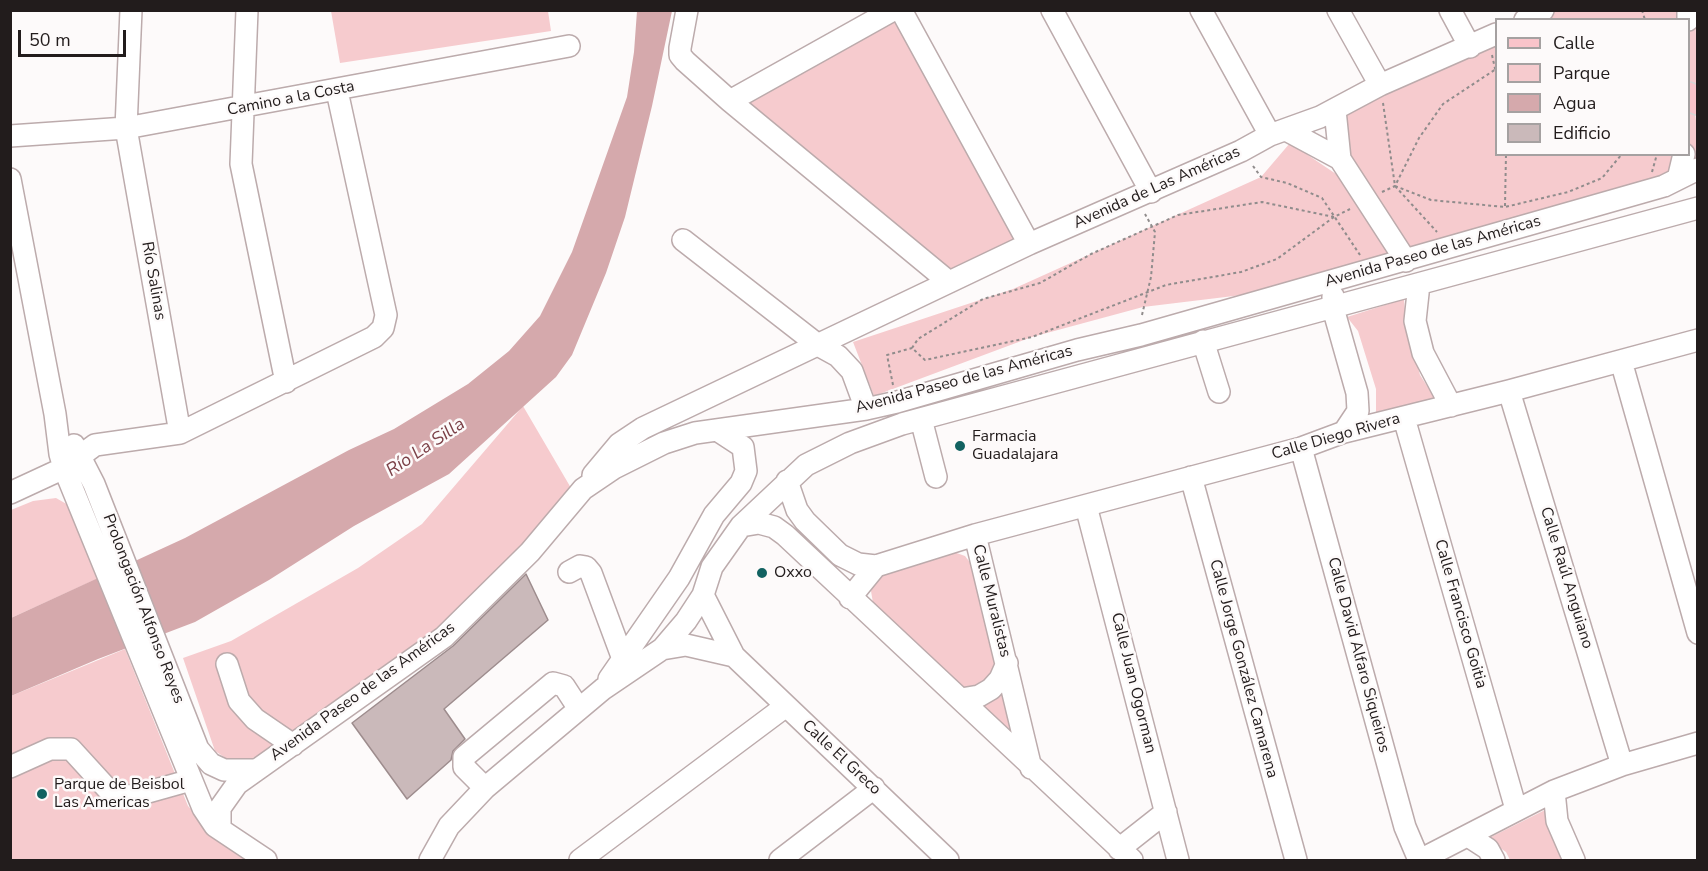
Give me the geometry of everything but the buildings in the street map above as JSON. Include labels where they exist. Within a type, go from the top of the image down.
[{"type":"street","name":"Río Salinas","points":[[131,10],[126,128],[180,433]]},
{"type":"street","points":[[247,10],[241,164],[286,382]]},
{"type":"street","points":[[687,10],[680,55],[730,101],[949,282]]},
{"type":"street","points":[[730,101],[893,10]]},
{"type":"street","points":[[901,10],[1029,244]]},
{"type":"street","points":[[1052,10],[1143,195]]},
{"type":"street","points":[[1201,10],[1279,133],[1340,159]]},
{"type":"street","points":[[1338,10],[1380,85]]},
{"type":"street","points":[[1450,10],[1470,47]]},
{"type":"street","points":[[1529,18],[1543,10]]},
{"type":"street","name":"Avenida de Las Américas","points":[[818,345],[1029,244],[1335,110],[1380,85],[1495,35]]},
{"type":"street","name":"Camino a la Costa","points":[[10,136],[126,128],[338,91],[569,46]]},
{"type":"street","points":[[10,493],[72,462],[95,445],[110,441],[180,433],[374,338],[383,328],[386,315],[338,91]]},
{"type":"street","points":[[1335,110],[1340,159],[1406,261]]},
{"type":"street","points":[[1678,179],[1684,156]]},
{"type":"street","name":"Avenida Paseo de las Américas","points":[[220,828],[218,819],[224,799],[253,770],[444,637],[530,552],[583,489],[614,468],[664,443],[695,433],[866,409],[897,402],[1406,261],[1643,192],[1698,169]]},
{"type":"street","name":"Prolongación Alfonso Reyes","points":[[10,179],[55,414],[60,454],[72,462],[94,484],[190,753]]},
{"type":"street","name":"Avenida Paseo de las Américas","points":[[430,861],[449,826],[485,788],[603,689],[662,649],[686,621],[703,595],[712,567],[741,526],[806,465],[850,443],[921,419],[1698,208]]},
{"type":"street","points":[[683,240],[818,345],[838,356],[852,371],[866,409]]},
{"type":"street","points":[[1334,280],[1332,308],[1358,393],[1358,411],[1344,432]]},
{"type":"street","points":[[1419,284],[1415,321],[1423,353],[1451,406]]},
{"type":"street","name":"Calle Diego Rivera","points":[[975,535],[1301,448],[1344,432],[1509,391],[1698,340]]},
{"type":"street","points":[[1203,341],[1219,393]]},
{"type":"street","points":[[583,489],[600,464],[618,444],[643,428],[818,345]]},
{"type":"street","points":[[1621,361],[1698,633]]},
{"type":"street","name":"Calle Raúl Anguiano","points":[[1509,391],[1622,765]]},
{"type":"street","name":"Calle Francisco Goitia","points":[[1404,418],[1516,810]]},
{"type":"street","points":[[921,419],[936,477]]},
{"type":"street","points":[[603,689],[679,578],[690,554],[726,498],[741,483],[746,471],[746,456],[743,447],[717,430]]},
{"type":"street","name":"Calle David Alfaro Siqueiros","points":[[1301,448],[1406,827],[1419,861]]},
{"type":"street","name":"Prolongación Alfonso Reyes","points":[[72,462],[75,492],[190,753],[224,770],[253,770]]},
{"type":"street","name":"Calle Jorge González Camarena","points":[[1191,477],[1296,861]]},
{"type":"street","points":[[787,481],[797,510],[805,522],[840,555],[858,564],[876,566]]},
{"type":"street","points":[[712,567],[712,540],[726,498]]},
{"type":"street","name":"Calle Juan Ogorman","points":[[1086,506],[1178,861]]},
{"type":"street","points":[[741,526],[759,523],[774,527],[1126,855],[1166,812]]},
{"type":"street","name":"Calle Muralistas","points":[[876,566],[975,535],[1031,768]]},
{"type":"street","points":[[569,572],[580,566],[586,567],[591,573],[623,659]]},
{"type":"street","points":[[850,598],[876,566]]},
{"type":"street","name":"Calle El Greco","points":[[703,595],[734,656],[948,861]]},
{"type":"street","points":[[662,649],[687,645],[734,656]]},
{"type":"street","points":[[961,699],[979,696],[991,689],[1000,679],[1007,663]]},
{"type":"street","points":[[227,664],[239,700],[255,719],[292,745]]},
{"type":"street","points":[[485,788],[464,767],[464,757],[553,683],[560,682],[564,686],[579,709]]},
{"type":"street","points":[[580,861],[786,706]]},
{"type":"street","points":[[1419,861],[1554,791],[1622,765],[1698,743]]},
{"type":"street","points":[[10,767],[50,749],[71,749],[112,795],[134,796],[191,780]]},
{"type":"street","points":[[190,753],[191,780],[203,808],[220,828],[266,861]]},
{"type":"street","points":[[780,861],[874,788]]},
{"type":"street","points":[[1554,791],[1557,821],[1574,861]]},
{"type":"street","points":[[1468,836],[1488,849],[1494,861]]},
{"type":"path","points":[[1395,186],[1419,138],[1443,104],[1495,70]]},
{"type":"path","points":[[1380,85],[1395,186],[1451,247]]},
{"type":"path","points":[[1242,151],[1261,177],[1287,183],[1322,198],[1370,270]]},
{"type":"path","points":[[1505,207],[1506,156]]},
{"type":"path","points":[[1395,186],[1431,200],[1505,207],[1568,192],[1602,178],[1620,156]]},
{"type":"path","points":[[1143,195],[1153,226],[1154,243],[1143,307]]},
{"type":"path","points":[[897,402],[887,355],[912,348],[918,339],[983,299],[1040,283],[1091,254],[1178,215],[1226,205],[1262,202],[1334,217]]},
{"type":"path","points":[[912,348],[925,360],[1032,337],[1166,285],[1240,272],[1277,259],[1334,217]]},
{"type":"green space","points":[[331,11],[548,11],[551,31],[340,63]]},
{"type":"green space","points":[[1554,11],[1695,11],[1698,83],[1693,96],[1697,129],[1697,171],[1409,261],[1321,119],[1495,38],[1495,156],[1690,156],[1690,18],[1537,18]]},
{"type":"green space","points":[[891,16],[960,133],[1019,245],[960,276],[746,103]]},
{"type":"green space","points":[[1290,143],[1336,174],[1398,259],[1308,287],[1143,307],[1032,337],[874,396],[853,342],[1013,289],[1261,177]]},
{"type":"green space","points":[[1404,299],[1406,322],[1420,375],[1436,400],[1376,415],[1376,389],[1358,331],[1347,317]]},
{"type":"green space","points":[[523,406],[571,488],[482,595],[384,670],[347,692],[275,748],[246,761],[227,759],[215,751],[183,658],[231,641],[358,568],[422,524]]},
{"type":"green space","points":[[56,498],[70,506],[101,577],[11,618],[11,510],[33,501]]},
{"type":"green space","points":[[951,551],[965,556],[972,565],[998,664],[995,673],[981,687],[966,689],[957,685],[873,603],[871,591],[879,573]]},
{"type":"green space","points":[[125,649],[188,806],[220,841],[254,860],[11,860],[11,696]]},
{"type":"green space","points":[[1007,689],[1022,739],[981,706]]},
{"type":"green space","points":[[1549,808],[1568,860],[1510,860],[1506,852],[1487,839]]},
{"type":"water","name":"Río La Silla","points":[[637,11],[672,11],[652,106],[625,217],[606,273],[572,355],[556,377],[449,474],[354,526],[269,580],[195,622],[98,659],[11,696],[11,618],[185,538],[349,450],[394,429],[468,384],[509,351],[540,316],[572,252],[627,97]]},
{"type":"place","name":"Farmacia Guadalajara","points":[[960,446]]},
{"type":"place","name":"Oxxo","points":[[762,573]]},
{"type":"place","name":"Parque de Beisbol Las Americas","points":[[42,794]]}]
